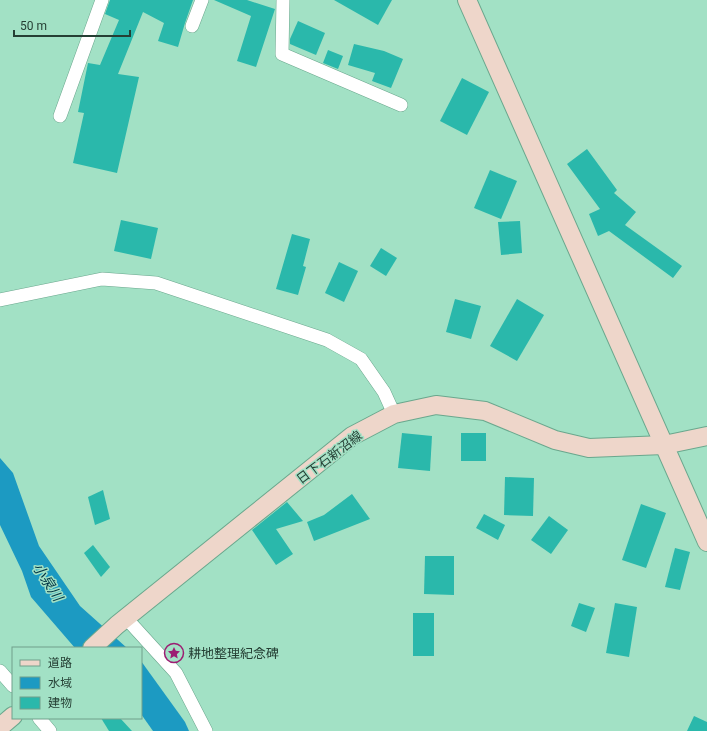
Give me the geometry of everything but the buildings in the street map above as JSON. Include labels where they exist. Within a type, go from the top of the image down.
[{"type":"main road","points":[[467,0],[707,542]]},
{"type":"main road","name":"日下石新沼線","points":[[93,647],[121,622],[352,436],[394,414],[436,405],[485,411],[555,440],[589,448],[664,445],[707,436]]},
{"type":"main road","points":[[0,726],[12,717]]},
{"type":"street","points":[[60,116],[102,0]]},
{"type":"street","points":[[192,26],[202,0]]},
{"type":"street","points":[[282,0],[282,54],[400,105]]},
{"type":"street","points":[[0,300],[102,279],[156,283],[327,340],[361,359],[384,392],[394,414]]},
{"type":"street","points":[[121,622],[176,673],[206,731]]},
{"type":"street","points":[[0,671],[12,685]]},
{"type":"street","points":[[40,719],[50,731]]},
{"type":"water","name":"小泉川","points":[[0,458],[13,473],[39,546],[80,606],[126,647],[74,647],[31,597],[22,571],[0,525]]},
{"type":"water","points":[[142,662],[185,722],[189,731],[153,731],[142,715]]},
{"type":"place","name":"耕地整理紀念碑","points":[[174,653]]}]
